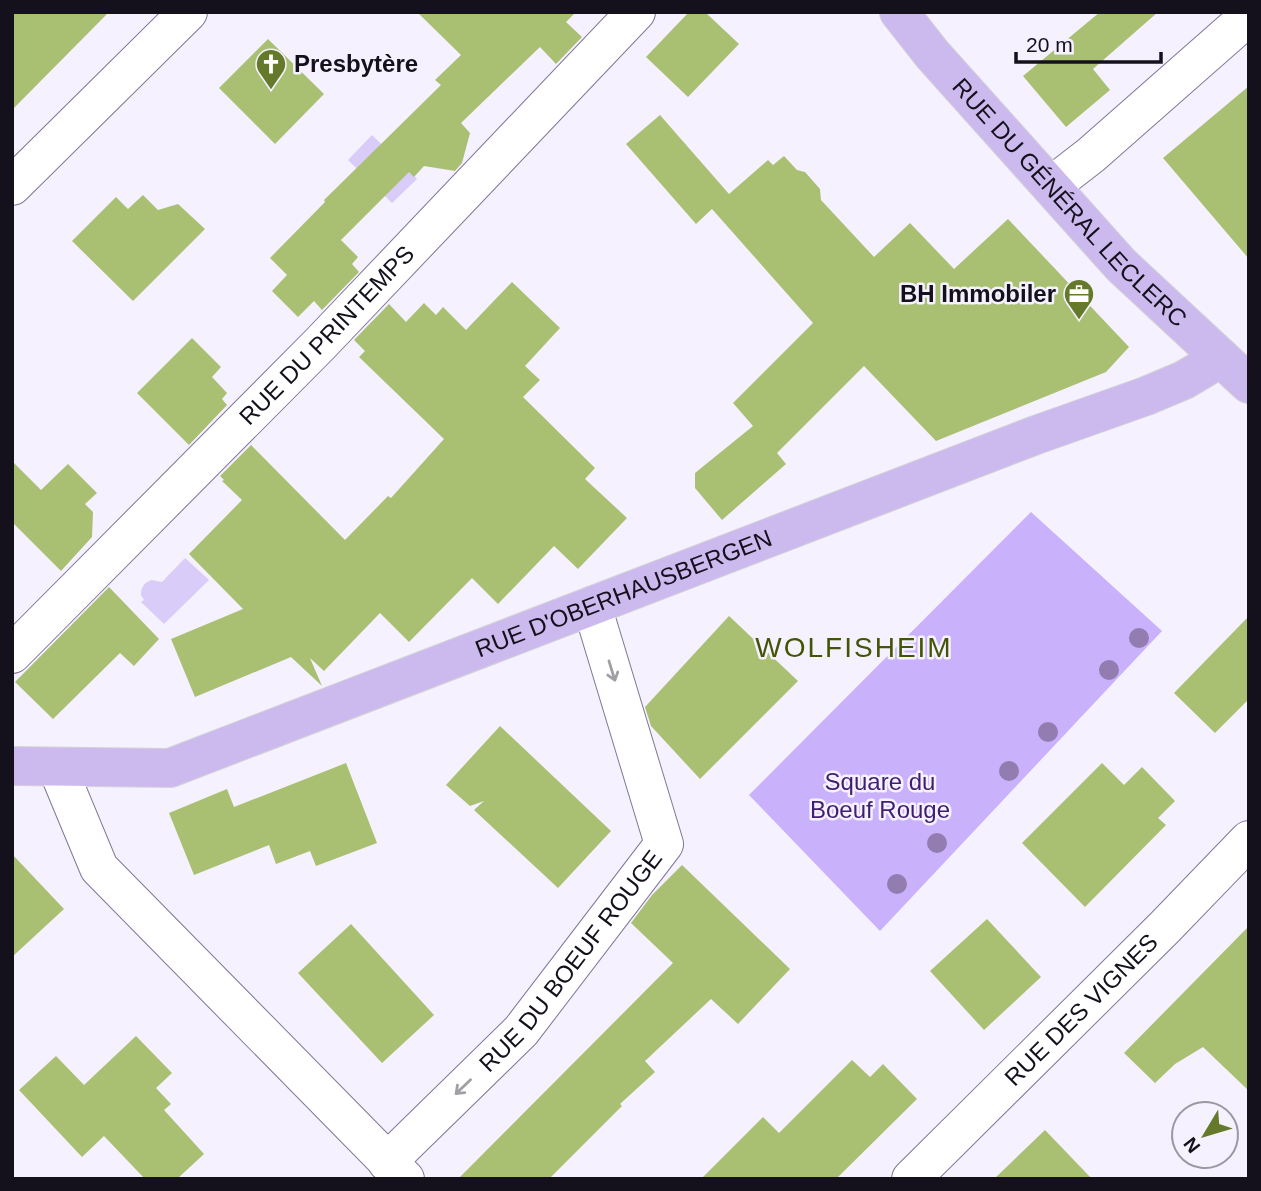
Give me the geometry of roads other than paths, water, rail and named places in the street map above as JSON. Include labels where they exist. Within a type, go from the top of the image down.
[{"type":"main road","name":"RUE DU GÉNÉRAL LECLERC","points":[[899,12],[932,54],[1121,265],[1249,384]]},
{"type":"main road","name":"RUE D'OBERHAUSBERGEN","points":[[12,766],[170,768],[1036,435],[1146,396],[1184,380],[1221,358]]},
{"type":"street","points":[[12,187],[188,12]]},
{"type":"street","name":"RUE DU PRINTEMPS","points":[[12,654],[320,344],[636,12]]},
{"type":"street","points":[[1051,186],[1091,155],[1249,16]]},
{"type":"street","name":"RUE DU BOEUF ROUGE","points":[[396,1170],[521,1031],[664,844],[592,606]]},
{"type":"street","points":[[57,767],[99,868],[396,1170]]},
{"type":"street","name":"RUE DES VIGNES","points":[[911,1179],[1249,840]]},
{"type":"place","name":"Presbytère","points":[[271,91]]},
{"type":"place","name":"BH Immobiler","points":[[1079,321]]},
{"type":"district","name":"WOLFISHEIM","points":[[854,647]]},
{"type":"park label","name":"Square du Boeuf Rouge","points":[[880,796]]}]
